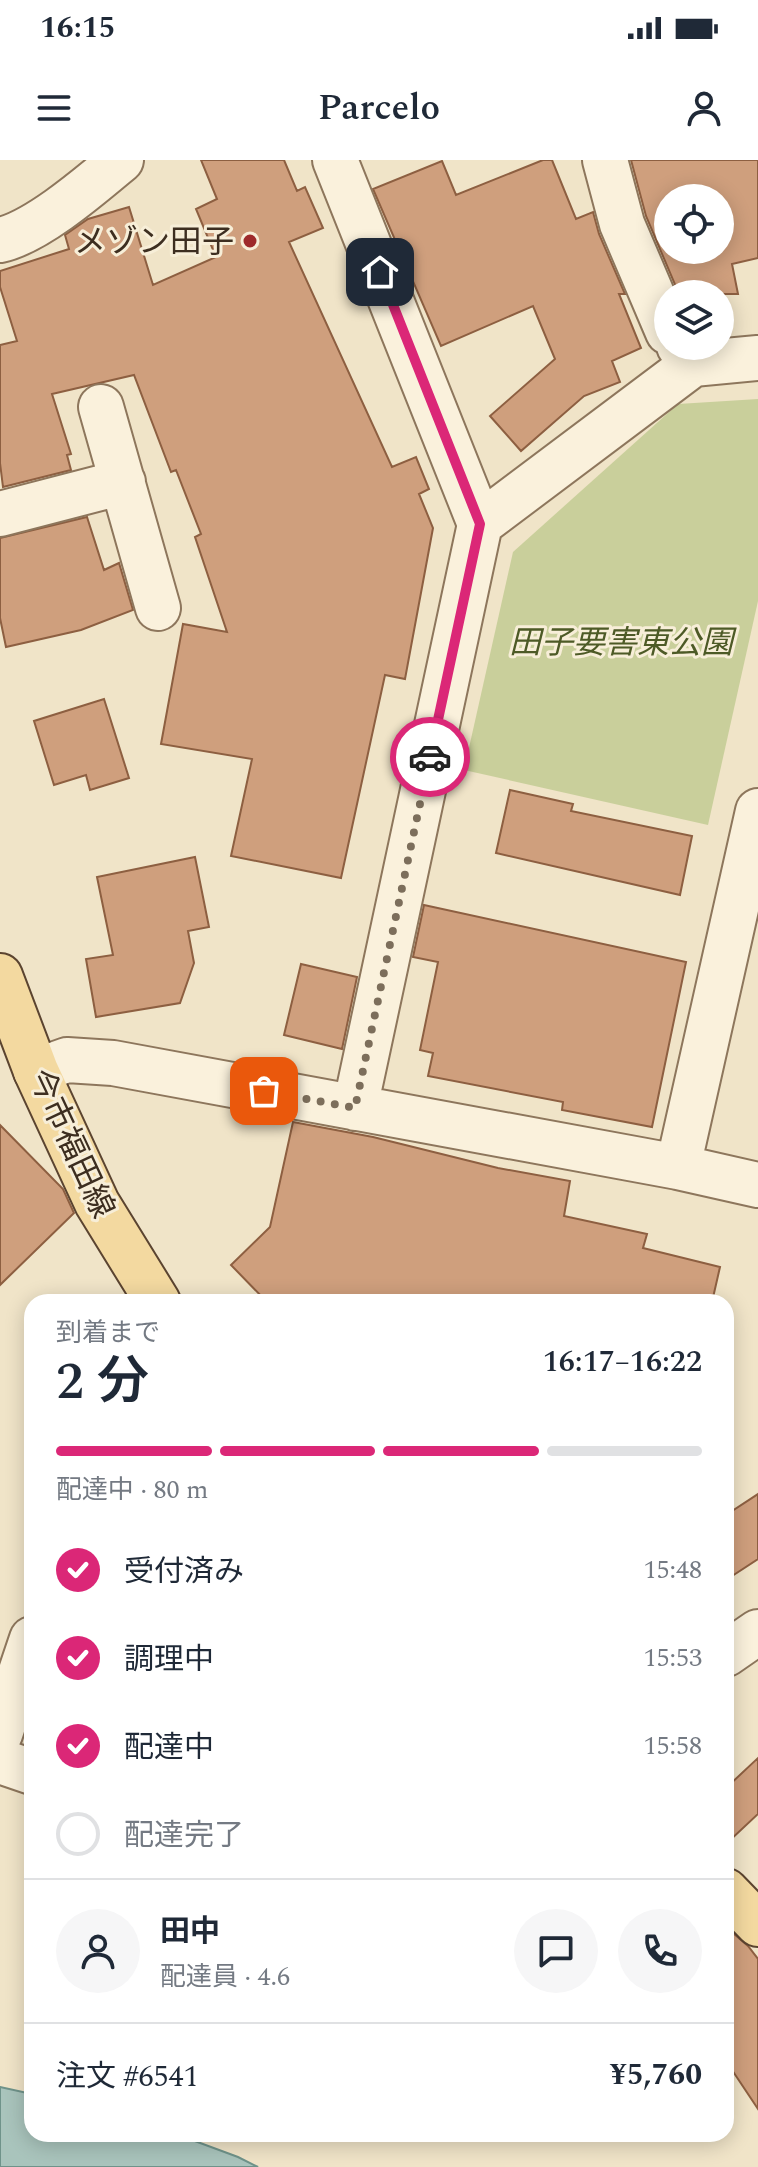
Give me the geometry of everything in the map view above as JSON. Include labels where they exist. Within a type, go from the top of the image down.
[{"type":"main road","name":"今市福田線","points":[[1,987],[97,1203],[153,1294]]},
{"type":"main road","points":[[734,1899],[758,1924]]},
{"type":"street","points":[[0,240],[13,237],[79,194],[121,160]]},
{"type":"street","points":[[335,160],[480,524],[355,1108]]},
{"type":"street","points":[[605,160],[622,224],[654,292]]},
{"type":"street","points":[[734,355],[758,358]]},
{"type":"street","points":[[480,524],[665,360]]},
{"type":"street","points":[[101,407],[158,608]]},
{"type":"street","points":[[0,514],[123,482]]},
{"type":"street","points":[[678,1167],[758,811]]},
{"type":"street","points":[[36,1071],[67,1060],[113,1063],[678,1167],[758,1185]]},
{"type":"street","points":[[734,1648],[758,1632]]},
{"type":"street","points":[[0,1734],[24,1663]]},
{"type":"street","points":[[0,1761],[24,1769]]},
{"type":"green space","name":"田子要害東公園","points":[[758,399],[758,601],[708,825],[464,770],[513,552],[678,404]]},
{"type":"water","points":[[0,2087],[24,2092],[24,2142],[198,2142],[258,2167],[0,2167]]},
{"type":"building","points":[[201,160],[284,160],[297,191],[305,187],[323,228],[289,242],[392,467],[416,457],[429,489],[419,494],[433,528],[405,679],[385,675],[341,878],[231,856],[252,759],[161,744],[183,624],[227,632],[195,537],[201,534],[176,470],[171,472],[134,375],[52,394],[71,454],[67,455],[71,470],[3,487],[0,463],[0,345],[17,341],[0,287],[0,271],[69,249],[65,235],[88,219],[129,207],[153,285],[216,257],[196,209],[217,199]]},
{"type":"building","points":[[543,160],[552,160],[576,219],[593,212],[599,234],[625,294],[619,294],[641,348],[612,361],[620,382],[584,396],[521,451],[490,416],[555,359],[533,306],[441,346],[373,189],[442,161],[456,195]]},
{"type":"building","points":[[631,160],[758,160],[758,258],[734,264],[734,184],[654,184],[654,235]]},
{"type":"building","points":[[666,264],[732,264],[738,294],[734,294],[734,280],[673,280]]},
{"type":"building","points":[[87,517],[104,570],[119,563],[133,610],[81,630],[6,647],[0,618],[0,538]]},
{"type":"building","points":[[104,699],[129,778],[90,790],[86,775],[54,785],[34,721]]},
{"type":"building","points":[[510,790],[573,804],[571,811],[692,836],[680,895],[496,853]]},
{"type":"building","points":[[195,857],[209,927],[188,931],[194,963],[180,1003],[96,1017],[86,959],[113,955],[97,877]]},
{"type":"building","points":[[424,905],[686,962],[652,1127],[562,1110],[563,1102],[428,1076],[433,1053],[420,1050],[438,962],[413,957]]},
{"type":"building","points":[[301,964],[357,977],[342,1049],[284,1035]]},
{"type":"building","points":[[293,1122],[570,1181],[564,1216],[647,1234],[643,1248],[720,1267],[714,1294],[259,1294],[231,1265],[270,1227]]},
{"type":"building","points":[[0,1125],[63,1189],[74,1213],[0,1285]]},
{"type":"building","points":[[758,1494],[758,1559],[734,1575],[734,1510]]},
{"type":"building","points":[[758,1758],[758,1814],[734,1836],[734,1780]]},
{"type":"building","points":[[734,1934],[758,1959],[758,2109],[734,2073]]},
{"type":"way so far","points":[[264,1091],[355,1108],[430,757]]},
{"type":"place","name":"メゾン田子","points":[[250,241]]},
{"type":"route","points":[[380,272],[480,524],[430,757]]}]
